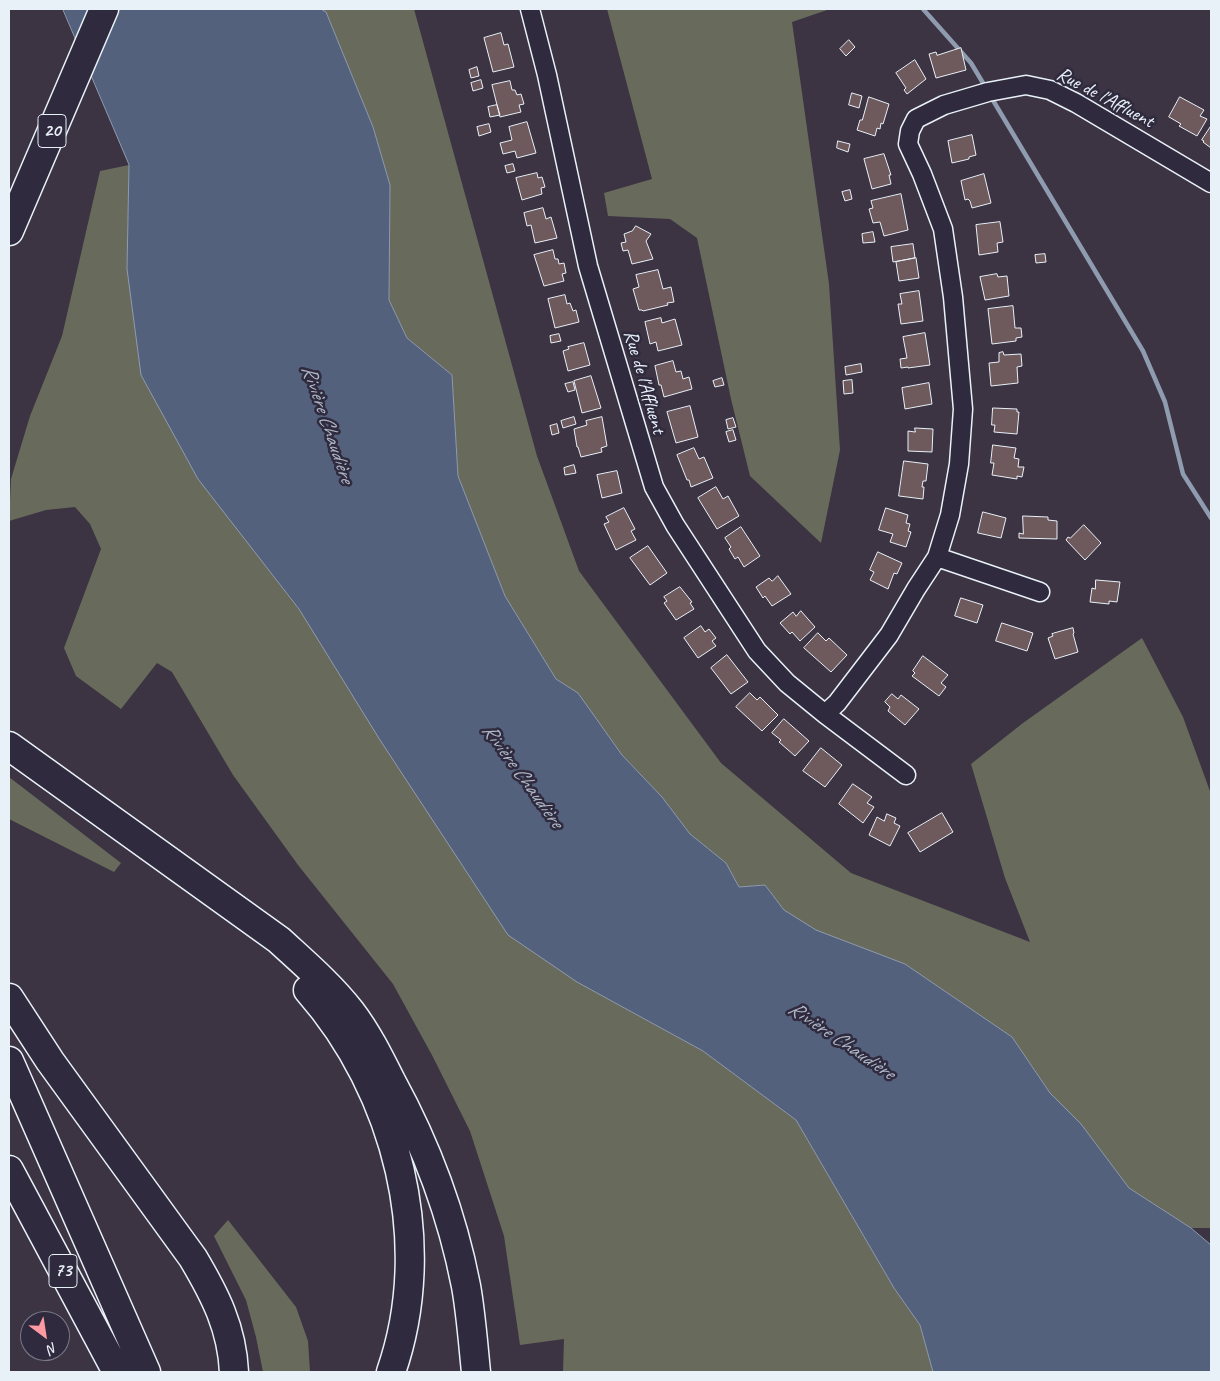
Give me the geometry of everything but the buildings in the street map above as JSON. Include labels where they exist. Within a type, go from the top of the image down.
[{"type":"highway","name":"20","points":[[9,231],[104,9]]},
{"type":"highway","points":[[9,247],[33,177]]},
{"type":"highway","points":[[15,750],[275,957],[323,1008],[349,1046],[370,1084],[388,1128],[402,1178],[408,1221],[410,1261],[405,1309],[396,1357],[391,1372]]},
{"type":"highway","points":[[15,750],[279,940],[312,970],[351,1013],[369,1039],[409,1113],[443,1199],[466,1286],[476,1372]]},
{"type":"highway","points":[[9,998],[56,1069],[193,1258],[212,1290],[225,1321],[233,1353],[234,1372]]},
{"type":"highway","points":[[9,1061],[146,1372]]},
{"type":"highway","name":"73","points":[[9,1170],[117,1372]]},
{"type":"street","name":"Rue de l'Affluent","points":[[530,9],[548,75],[588,266],[654,487],[675,525],[757,651],[787,683],[906,775]]},
{"type":"street","name":"Rue de l'Affluent","points":[[825,714],[837,703],[889,635],[937,557],[950,515],[959,464],[963,410],[953,297],[943,229],[922,174],[908,144],[910,131],[916,119],[944,105],[988,92],[1026,85],[1042,88],[1076,103],[1211,183]]},
{"type":"street","points":[[937,557],[1040,592]]},
{"type":"green space","points":[[321,9],[414,9],[537,456],[579,571],[721,763],[851,873],[1030,942],[1005,878],[971,764],[1023,723],[1142,638],[1183,717],[1211,794],[1211,1228],[1191,1228],[1129,1188],[1081,1124],[1050,1093],[1012,1037],[905,964],[816,931],[784,910],[765,885],[739,887],[726,863],[690,834],[662,797],[622,755],[578,693],[556,679],[505,596],[458,476],[452,375],[407,338],[389,300],[390,185],[373,127],[326,12]]},
{"type":"green space","points":[[607,9],[830,9],[792,22],[829,284],[840,450],[821,543],[750,476],[731,399],[697,238],[670,219],[608,216],[604,193],[652,179]]},
{"type":"green space","points":[[129,165],[127,269],[269,570],[577,982],[703,1051],[796,1120],[894,1288],[920,1325],[933,1372],[563,1372],[564,1339],[520,1345],[504,1236],[470,1131],[433,1057],[393,984],[298,865],[233,775],[172,672],[157,663],[121,709],[76,676],[64,648],[101,549],[90,524],[75,507],[46,510],[9,521],[11,479],[30,416],[62,336],[100,171]]},
{"type":"green space","points":[[9,777],[121,863],[114,872],[9,819]]},
{"type":"green space","points":[[228,1220],[296,1307],[308,1341],[310,1372],[263,1372],[246,1300],[214,1236]]},
{"type":"water","name":"Rivière Chaudière","points":[[63,9],[321,9],[326,12],[373,127],[390,185],[389,300],[407,338],[452,375],[458,476],[505,596],[556,679],[578,693],[622,755],[662,797],[690,834],[726,863],[739,887],[765,885],[784,910],[816,930],[905,964],[1012,1037],[1050,1093],[1081,1124],[1129,1188],[1191,1228],[1211,1245],[1211,1372],[933,1372],[920,1325],[894,1288],[796,1120],[703,1051],[577,982],[508,935],[380,740],[299,609],[198,479],[141,375],[127,269],[129,165]]},
{"type":"waterway","points":[[923,9],[971,63],[986,88]]},
{"type":"waterway","points":[[991,97],[1143,351],[1165,402],[1183,474],[1211,518]]}]
